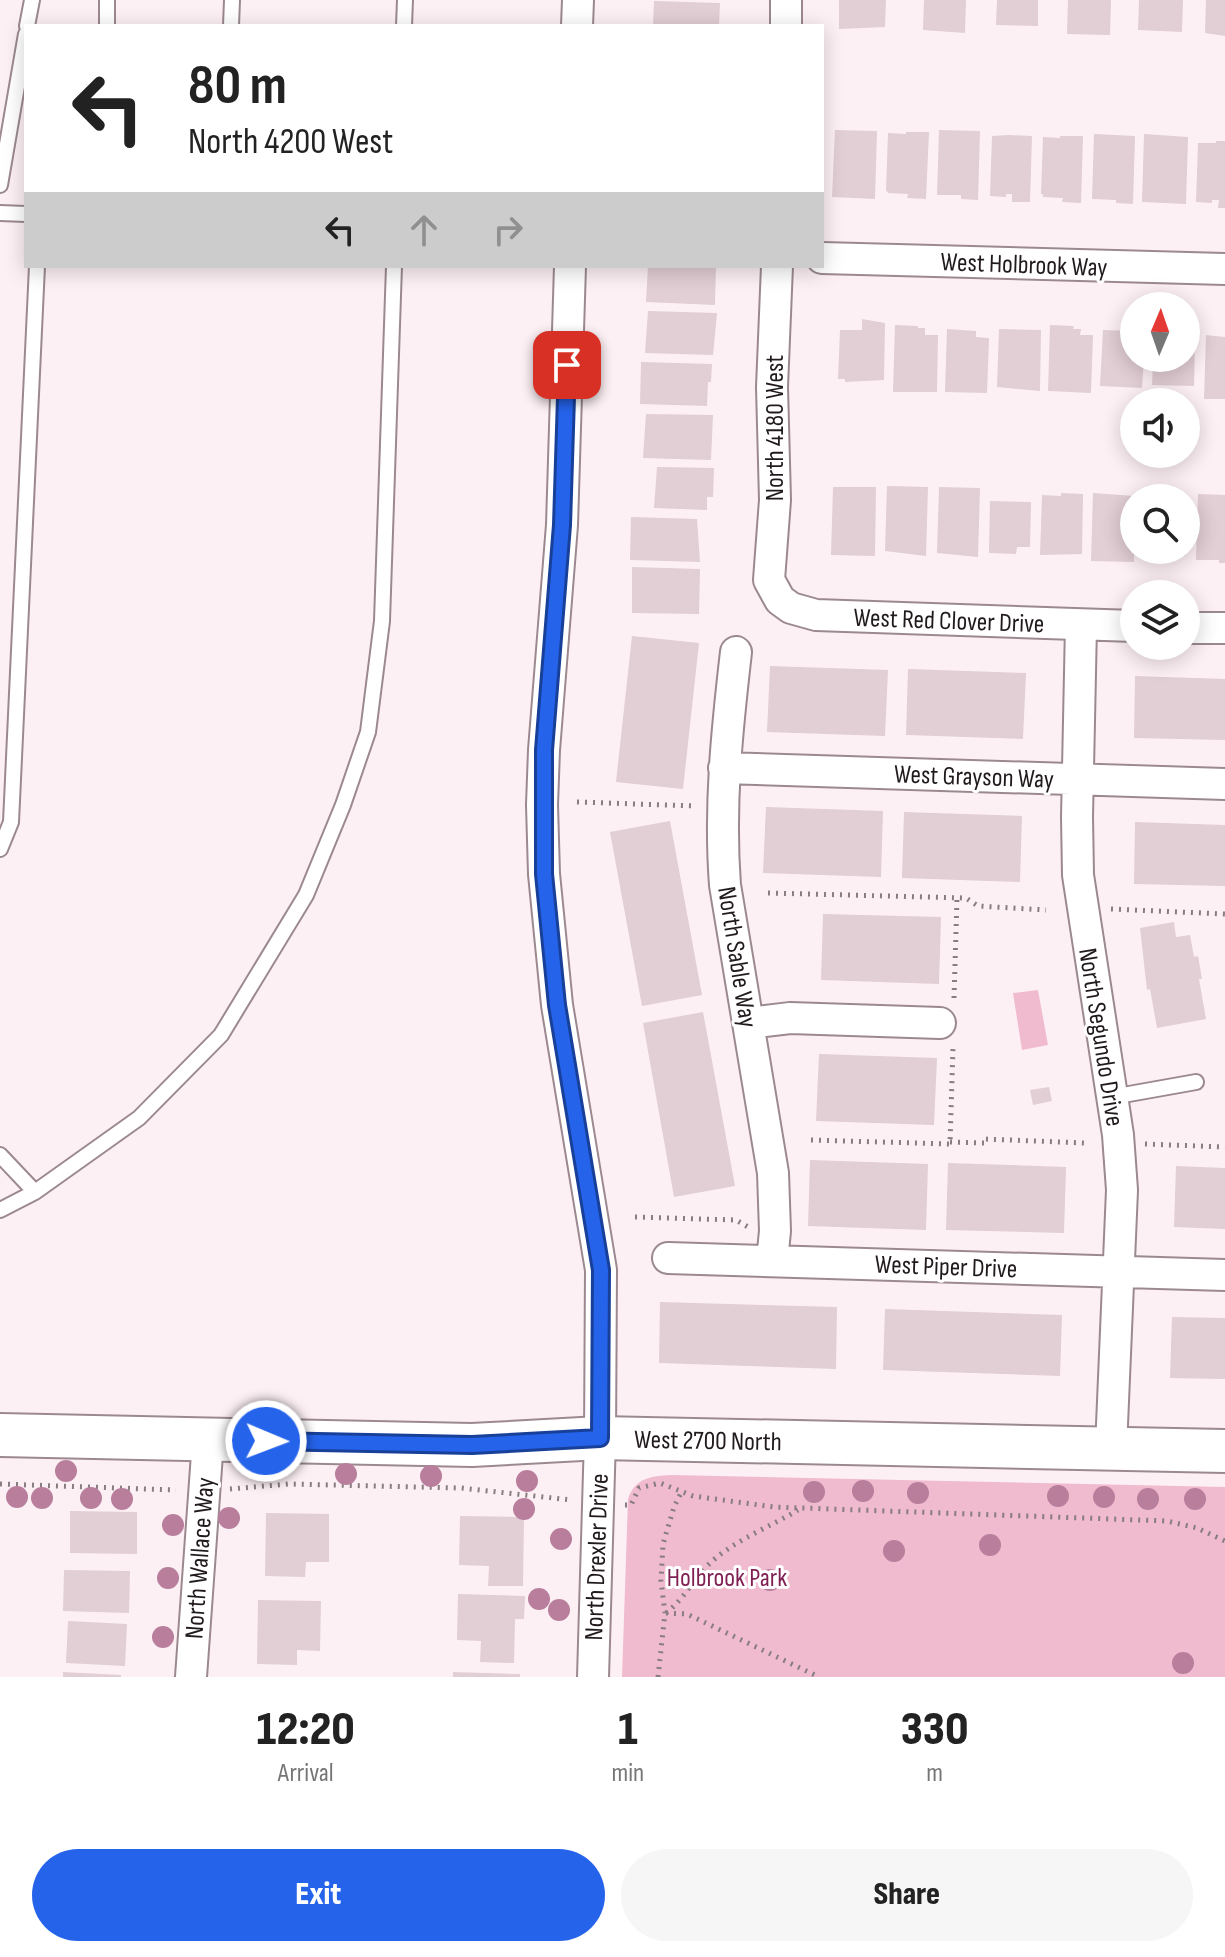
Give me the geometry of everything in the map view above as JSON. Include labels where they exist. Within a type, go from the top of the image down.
[{"type":"street","points":[[577,24],[578,0]]},
{"type":"street","points":[[786,0],[786,24]]},
{"type":"street","name":"West Holbrook Way","points":[[824,258],[1225,269]]},
{"type":"street","name":"North Drexler Drive","points":[[570,268],[562,525],[542,805],[544,874],[557,1005],[601,1270],[593,1677]]},
{"type":"street","name":"North 4180 West","points":[[773,589],[769,566],[775,500],[772,387],[777,268]]},
{"type":"street","name":"West Red Clover Drive","points":[[773,589],[780,600],[791,608],[816,615],[1120,626]]},
{"type":"street","name":"North Segundo Drive","points":[[1081,625],[1078,875],[1112,1097],[1122,1190],[1111,1448]]},
{"type":"street","points":[[1200,628],[1225,628]]},
{"type":"street","name":"North Sable Way","points":[[736,652],[724,768],[722,819],[725,885],[773,1173],[775,1231],[772,1261]]},
{"type":"street","name":"West Grayson Way","points":[[724,768],[1225,784]]},
{"type":"street","points":[[749,1023],[790,1018],[949,1021]]},
{"type":"street","name":"West Piper Drive","points":[[668,1258],[1225,1275]]},
{"type":"street","name":"West 2700 North","points":[[0,1435],[472,1445],[600,1438],[1225,1451]]},
{"type":"street","name":"North Wallace Way","points":[[191,1677],[208,1440]]},
{"type":"lane","points":[[27,24],[32,0]]},
{"type":"lane","points":[[107,0],[107,24]]},
{"type":"lane","points":[[231,24],[232,0]]},
{"type":"lane","points":[[404,24],[405,0]]},
{"type":"lane","points":[[0,185],[24,46]]},
{"type":"lane","points":[[0,213],[24,214]]},
{"type":"lane","points":[[0,849],[11,822],[37,268]]},
{"type":"lane","points":[[0,1210],[35,1192],[139,1118],[221,1035],[306,895],[343,805],[368,732],[382,621],[394,268]]},
{"type":"lane","points":[[1112,1097],[1196,1082]]},
{"type":"lane","points":[[0,1155],[35,1192]]},
{"type":"path","points":[[577,802],[705,806]]},
{"type":"path","points":[[768,893],[966,898],[978,906],[1046,910]]},
{"type":"path","points":[[950,1142],[949,1021],[957,898]]},
{"type":"path","points":[[1106,909],[1225,914]]},
{"type":"path","points":[[811,1140],[950,1144],[984,1143],[984,1139],[1085,1143]]},
{"type":"path","points":[[1144,1144],[1225,1147]]},
{"type":"path","points":[[635,1217],[736,1220],[757,1232]]},
{"type":"path","points":[[627,1505],[631,1505],[643,1486],[660,1483],[693,1496],[800,1509],[1167,1521],[1197,1528],[1225,1541]]},
{"type":"path","points":[[0,1484],[177,1490]]},
{"type":"path","points":[[228,1490],[289,1484],[461,1488],[565,1499]]},
{"type":"path","points":[[658,1677],[665,1613],[661,1581],[663,1544],[682,1491]]},
{"type":"path","points":[[665,1613],[682,1600],[706,1567],[722,1553],[800,1509]]},
{"type":"path","points":[[665,1613],[687,1614],[819,1677]]},
{"type":"green space","points":[[1038,990],[1048,1045],[1022,1050],[1013,993]]},
{"type":"green space","name":"Holbrook Park","points":[[671,1475],[1225,1487],[1225,1677],[622,1677],[628,1499],[639,1482]]},
{"type":"building","points":[[839,0],[886,0],[885,27],[839,29]]},
{"type":"building","points":[[924,0],[966,0],[965,33],[923,30]]},
{"type":"building","points":[[997,0],[1038,0],[1038,26],[996,25]]},
{"type":"building","points":[[1068,0],[1111,0],[1110,35],[1067,34]]},
{"type":"building","points":[[1139,0],[1183,0],[1182,32],[1138,30]]},
{"type":"building","points":[[1206,0],[1225,0],[1225,36],[1205,33]]},
{"type":"building","points":[[654,1],[720,3],[719,24],[653,24]]},
{"type":"building","points":[[835,130],[877,131],[875,199],[832,197]]},
{"type":"building","points":[[939,130],[980,131],[978,200],[961,199],[961,195],[937,195]]},
{"type":"building","points":[[929,132],[926,199],[907,198],[908,194],[888,193],[886,190],[888,133]]},
{"type":"building","points":[[1094,134],[1135,136],[1133,204],[1092,199]]},
{"type":"building","points":[[1144,134],[1188,137],[1186,204],[1142,202]]},
{"type":"building","points":[[992,136],[1032,136],[1030,202],[1012,202],[1012,194],[1006,194],[1006,197],[990,196]]},
{"type":"building","points":[[1083,136],[1081,203],[1062,202],[1063,198],[1043,197],[1041,194],[1043,137]]},
{"type":"building","points":[[1225,141],[1225,208],[1218,208],[1219,200],[1196,202],[1198,143]]},
{"type":"building","points":[[648,268],[716,268],[715,305],[646,302]]},
{"type":"building","points":[[648,311],[717,313],[713,355],[645,353]]},
{"type":"building","points":[[862,319],[885,323],[884,380],[845,382],[845,379],[838,379],[840,330],[862,330]]},
{"type":"building","points":[[895,325],[918,326],[925,328],[925,335],[938,335],[937,392],[893,392]]},
{"type":"building","points":[[1050,325],[1074,326],[1073,329],[1081,329],[1080,335],[1093,335],[1091,393],[1048,391]]},
{"type":"building","points":[[947,329],[976,331],[976,337],[989,338],[987,393],[945,392]]},
{"type":"building","points":[[999,329],[1041,330],[1040,391],[997,387]]},
{"type":"building","points":[[1103,330],[1120,331],[1120,372],[1143,372],[1142,388],[1100,386]]},
{"type":"building","points":[[1206,335],[1225,337],[1225,399],[1204,399]]},
{"type":"building","points":[[641,362],[712,364],[707,406],[640,404]]},
{"type":"building","points":[[1152,372],[1194,372],[1194,386],[1152,385]]},
{"type":"building","points":[[646,414],[713,415],[711,460],[643,458]]},
{"type":"building","points":[[657,467],[714,468],[713,497],[707,497],[707,510],[654,508]]},
{"type":"building","points":[[887,486],[928,487],[926,556],[885,551]]},
{"type":"building","points":[[833,487],[876,487],[875,556],[831,555]]},
{"type":"building","points":[[939,487],[980,488],[978,557],[937,553]]},
{"type":"building","points":[[1061,493],[1083,494],[1082,554],[1040,555],[1042,495],[1061,496]]},
{"type":"building","points":[[1093,493],[1120,495],[1120,562],[1091,561]]},
{"type":"building","points":[[1200,494],[1225,495],[1225,563],[1219,563],[1219,560],[1200,560]]},
{"type":"building","points":[[990,501],[1031,502],[1030,547],[1017,547],[1016,554],[989,553]]},
{"type":"building","points":[[631,517],[697,519],[700,562],[630,560]]},
{"type":"building","points":[[632,567],[700,569],[699,614],[632,613]]},
{"type":"building","points":[[632,636],[699,643],[683,789],[616,782]]},
{"type":"building","points":[[770,666],[888,670],[885,736],[767,732]]},
{"type":"building","points":[[908,669],[1026,673],[1023,739],[906,735]]},
{"type":"building","points":[[1135,676],[1225,679],[1225,740],[1134,738]]},
{"type":"building","points":[[766,807],[883,811],[881,877],[763,873]]},
{"type":"building","points":[[904,812],[1022,816],[1020,882],[902,878]]},
{"type":"building","points":[[670,821],[702,995],[642,1006],[610,832]]},
{"type":"building","points":[[1135,822],[1225,825],[1225,886],[1134,884]]},
{"type":"building","points":[[823,914],[941,917],[939,984],[821,980]]},
{"type":"building","points":[[1174,922],[1176,937],[1190,935],[1194,957],[1198,956],[1206,1019],[1157,1028],[1150,989],[1147,990],[1140,928]]},
{"type":"building","points":[[703,1012],[735,1186],[674,1197],[643,1023]]},
{"type":"building","points":[[819,1054],[937,1058],[934,1125],[816,1121]]},
{"type":"building","points":[[1049,1087],[1052,1101],[1033,1105],[1030,1090]]},
{"type":"building","points":[[810,1160],[928,1164],[926,1230],[808,1226]]},
{"type":"building","points":[[948,1163],[1066,1167],[1064,1233],[946,1230]]},
{"type":"building","points":[[1176,1166],[1225,1168],[1225,1229],[1174,1227]]},
{"type":"building","points":[[660,1302],[837,1307],[836,1369],[659,1363]]},
{"type":"building","points":[[885,1309],[1062,1315],[1060,1376],[883,1370]]},
{"type":"building","points":[[1172,1317],[1225,1318],[1225,1379],[1170,1378]]},
{"type":"building","points":[[70,1511],[137,1512],[137,1554],[70,1553]]},
{"type":"building","points":[[266,1513],[329,1514],[329,1562],[306,1562],[305,1577],[265,1576]]},
{"type":"building","points":[[460,1516],[524,1517],[523,1586],[488,1586],[489,1566],[459,1565]]},
{"type":"building","points":[[64,1570],[130,1571],[129,1613],[63,1611]]},
{"type":"building","points":[[458,1594],[525,1596],[524,1619],[515,1619],[514,1663],[480,1662],[481,1641],[457,1640]]},
{"type":"building","points":[[258,1600],[321,1601],[320,1651],[297,1650],[297,1665],[257,1664]]},
{"type":"building","points":[[68,1621],[127,1624],[125,1666],[66,1663]]},
{"type":"building","points":[[63,1672],[121,1675],[121,1677],[63,1677]]},
{"type":"building","points":[[453,1672],[520,1674],[520,1677],[453,1677]]},
{"type":"route","points":[[266,1441],[472,1445],[600,1438],[601,1270],[557,1005],[544,874],[544,750],[562,525],[567,365]]}]
